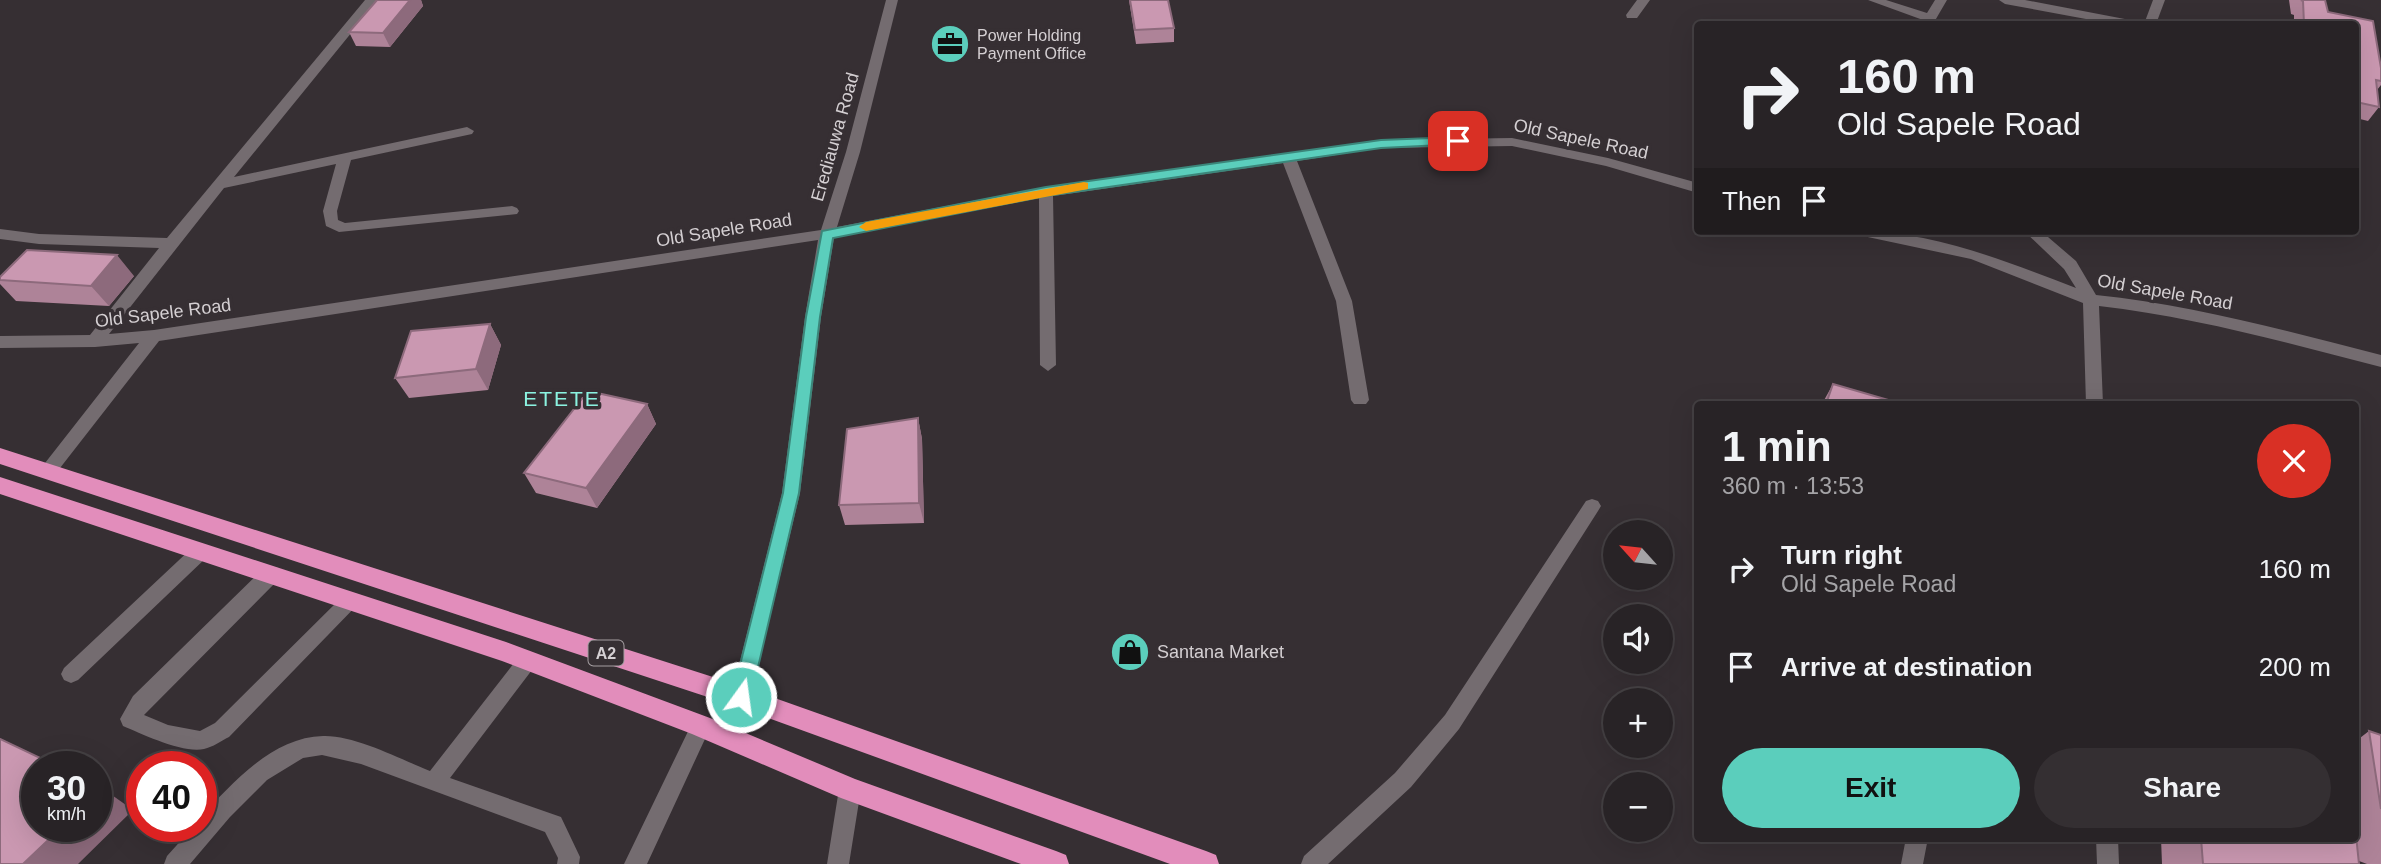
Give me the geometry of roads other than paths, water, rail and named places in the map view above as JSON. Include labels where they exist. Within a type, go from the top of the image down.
[{"type":"highway","name":"A2","points":[[0,456],[741,697],[1206,864]]},
{"type":"highway","name":"A2","points":[[0,485],[527,660],[701,726],[850,789],[1056,864]]},
{"type":"street","points":[[95,341],[171,243],[372,0]]},
{"type":"street","name":"Erediauwa Road","points":[[741,697],[791,493],[813,317],[827,234],[853,152],[892,0]]},
{"type":"street","points":[[1632,15],[1644,0]]},
{"type":"street","points":[[1874,0],[1926,21]]},
{"type":"street","points":[[1930,21],[1941,0]]},
{"type":"street","points":[[2005,0],[2114,21]]},
{"type":"street","points":[[2151,21],[2159,0]]},
{"type":"street","points":[[222,184],[467,131]]},
{"type":"street","name":"Old Sapele Road","points":[[0,342],[95,341],[153,336],[827,234],[1046,192],[1381,144],[1512,142],[1608,162],[1694,187]]},
{"type":"street","points":[[345,157],[330,211],[331,223],[344,228],[512,211]]},
{"type":"street","points":[[1288,158],[1344,301],[1360,400]]},
{"type":"street","points":[[1046,192],[1048,365]]},
{"type":"street","points":[[0,234],[38,239],[171,243]]},
{"type":"street","name":"Old Sapele Road","points":[[1882,235],[1975,255],[2091,300],[2138,305],[2238,324],[2381,361]]},
{"type":"street","points":[[2036,235],[2070,265],[2091,300],[2094,401]]},
{"type":"street","points":[[47,472],[153,336]]},
{"type":"street","points":[[1312,864],[1403,780],[1452,722],[1592,506]]},
{"type":"street","points":[[71,674],[201,551]]},
{"type":"street","points":[[271,574],[141,702],[130,719],[167,734],[201,741],[222,730],[351,601]]},
{"type":"street","points":[[435,782],[527,660]]},
{"type":"street","points":[[635,864],[701,726]]},
{"type":"street","points":[[175,864],[261,771],[284,756],[323,745],[355,753],[553,824],[569,857],[568,864]]},
{"type":"street","points":[[838,864],[850,789]]},
{"type":"street","points":[[1912,864],[1916,842]]},
{"type":"street","points":[[2107,842],[2108,864]]},
{"type":"place","name":"Power Holding Payment Office","points":[[950,44]]},
{"type":"place","name":"Santana Market","points":[[1130,652]]},
{"type":"district","name":"ETETE","points":[[562,398]]}]
